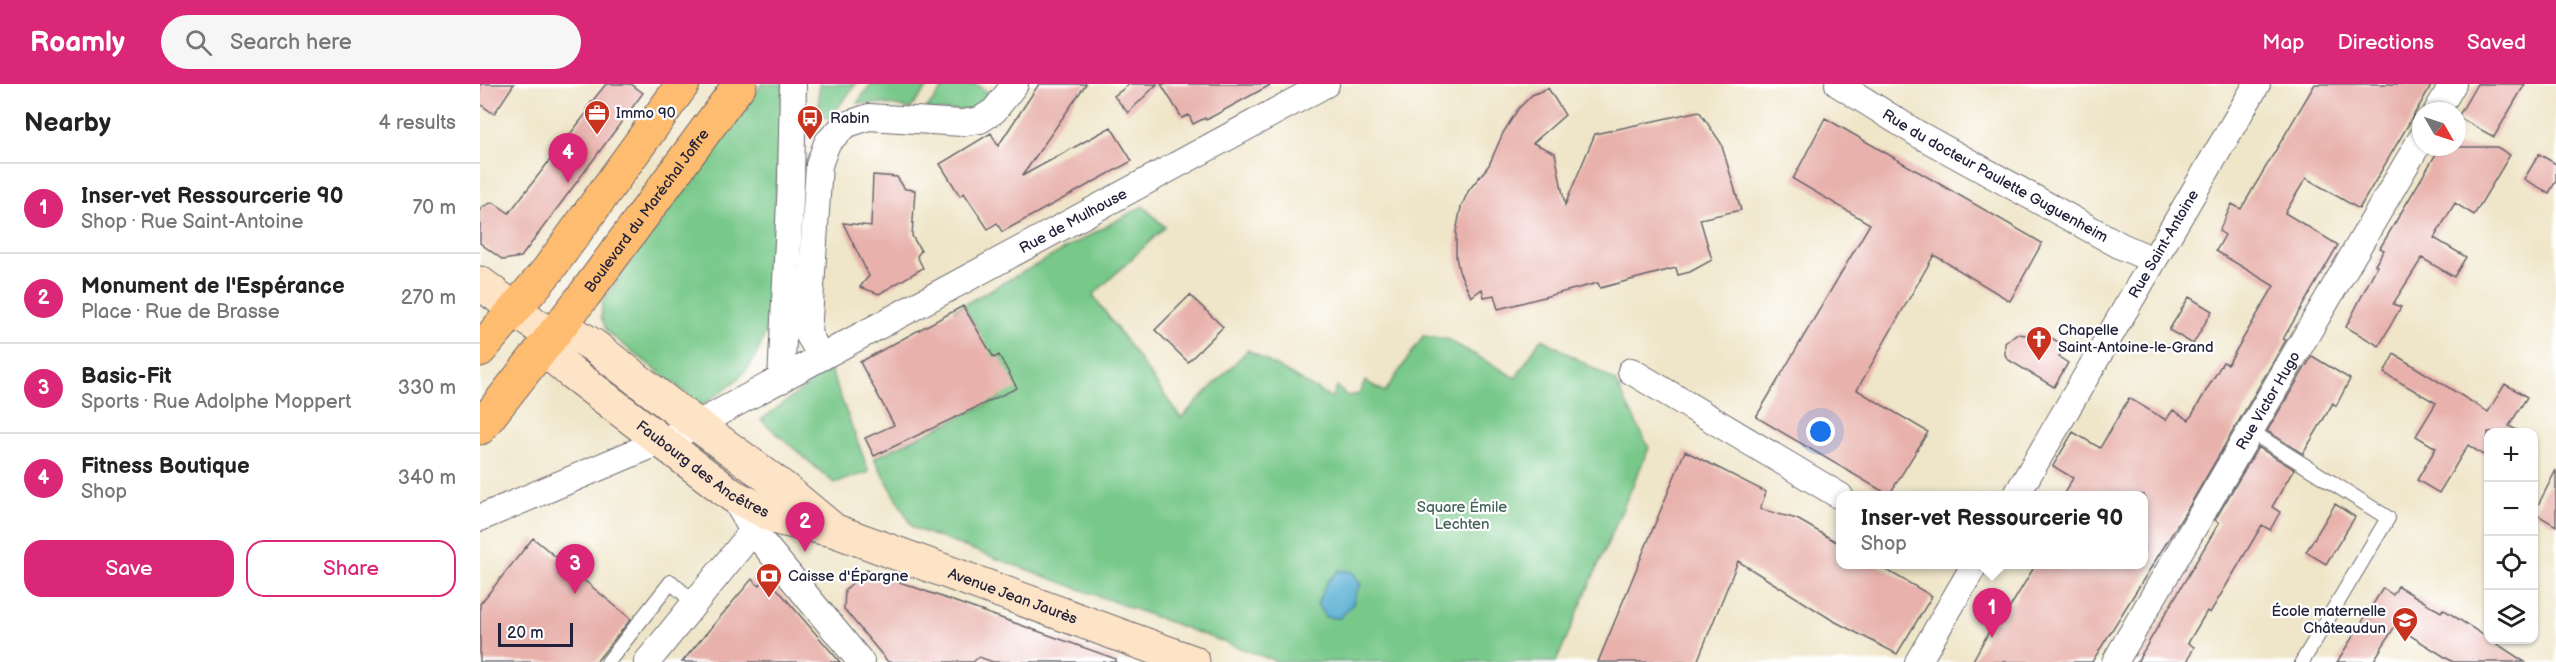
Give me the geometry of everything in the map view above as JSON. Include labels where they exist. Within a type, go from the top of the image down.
[{"type":"main road","points":[[480,350],[573,237],[683,84]]},
{"type":"main road","name":"Boulevard du Maréchal Joffre","points":[[480,428],[552,337],[740,84]]},
{"type":"main road","points":[[480,283],[552,337]]},
{"type":"main road","name":"Faubourg des Ancêtres","points":[[575,334],[594,346],[782,487],[833,530],[780,519],[733,496],[557,360],[552,337],[575,334]]},
{"type":"main road","name":"Avenue Jean Jaurès","points":[[833,530],[1193,662]]},
{"type":"street","points":[[781,380],[791,181],[793,84]]},
{"type":"street","points":[[822,357],[808,334],[819,165],[828,143],[845,125],[869,117],[963,123],[980,120],[994,111],[1015,84]]},
{"type":"street","name":"Rue de Mulhouse","points":[[480,518],[662,442],[781,380],[1326,84]]},
{"type":"street","name":"Rue du docteur Paulette Guguenheim","points":[[1838,84],[1918,134],[2121,246],[2153,260]]},
{"type":"street","name":"Rue Saint-Antoine","points":[[2018,491],[2256,84]]},
{"type":"street","points":[[2443,102],[2453,84]]},
{"type":"street","name":"Rue Victor Hugo","points":[[2115,662],[2412,154]]},
{"type":"street","points":[[1631,371],[1836,494]]},
{"type":"street","points":[[733,496],[753,531],[861,662]]},
{"type":"street","points":[[647,662],[753,531]]},
{"type":"street","points":[[1918,662],[1968,569]]},
{"type":"lane","points":[[2250,431],[2388,518],[2302,662]]},
{"type":"lane","points":[[608,662],[671,582],[694,603]]},
{"type":"green space","points":[[762,84],[783,84],[769,316],[760,347],[747,369],[728,387],[702,405],[607,332],[601,317],[603,300]]},
{"type":"green space","points":[[819,84],[856,84],[829,119],[819,114]]},
{"type":"green space","points":[[871,84],[930,84],[910,109],[884,104],[857,103]]},
{"type":"green space","points":[[946,84],[976,84],[989,93],[977,110],[925,111]]},
{"type":"green space","name":"Square Émile Lechten","points":[[1143,206],[1165,227],[1093,295],[1181,418],[1248,350],[1331,398],[1337,387],[1347,396],[1359,394],[1365,381],[1385,392],[1423,336],[1447,339],[1516,378],[1540,340],[1543,339],[1615,381],[1649,448],[1556,662],[1278,662],[913,528],[874,458],[1000,398],[968,337],[978,331],[964,307],[954,313],[954,310]]},
{"type":"green space","points":[[830,369],[869,472],[834,483],[761,420]]},
{"type":"water","points":[[1339,570],[1353,572],[1361,585],[1356,592],[1353,604],[1340,618],[1325,617],[1317,604],[1327,582]]},
{"type":"building","points":[[480,84],[514,84],[494,114],[480,104]]},
{"type":"building","points":[[606,84],[631,84],[643,93],[521,257],[503,260],[480,243],[480,208],[493,202],[509,213],[588,111],[586,109]]},
{"type":"building","points":[[1039,84],[1086,84],[1022,176],[1111,127],[1132,161],[1002,232],[997,223],[988,229],[964,193],[960,196],[940,164],[991,133],[998,146]]},
{"type":"building","points":[[1130,84],[1157,84],[1128,113],[1114,96]]},
{"type":"building","points":[[1161,84],[1272,84],[1206,120],[1205,118],[1193,124],[1189,115],[1182,118]]},
{"type":"building","points":[[2315,84],[2432,84],[2421,102],[2412,102],[2412,118],[2359,209],[2306,178],[2285,213],[2338,245],[2283,339],[2286,340],[2190,505],[2092,662],[1972,662],[1995,621],[2000,624],[2033,569],[2148,569],[2148,491],[2065,491],[2073,478],[2053,466],[2073,432],[2100,448],[2129,398],[2166,420],[2173,410],[2189,420],[2223,362],[2228,364],[2274,286],[2216,251],[2225,235],[2219,231],[2232,204],[2241,209]]},
{"type":"building","points":[[2477,84],[2525,84],[2494,137],[2466,121],[2466,103]]},
{"type":"building","points":[[1548,88],[1565,115],[1533,143],[1555,153],[1565,205],[1595,134],[1699,111],[1721,143],[1741,210],[1700,219],[1712,260],[1690,272],[1678,275],[1676,268],[1600,288],[1598,283],[1498,309],[1494,295],[1484,297],[1482,289],[1471,297],[1459,271],[1456,257],[1456,232],[1461,207],[1469,190],[1489,165],[1503,133],[1518,109],[1532,95]]},
{"type":"building","points":[[1825,118],[2042,243],[2010,301],[1934,255],[1857,390],[1928,432],[1891,491],[1882,491],[1756,417],[1870,224],[1793,179]]},
{"type":"building","points":[[2466,147],[2497,147],[2510,155],[2474,215],[2455,203],[2434,238],[2466,257],[2454,277],[2422,258],[2393,304],[2401,307],[2379,346],[2346,327],[2384,250],[2380,248],[2435,156],[2466,156]]},
{"type":"building","points":[[2539,154],[2556,164],[2556,181],[2549,193],[2524,179]]},
{"type":"building","points":[[873,175],[897,177],[905,189],[915,190],[912,236],[921,251],[917,256],[923,268],[879,294],[860,287],[869,276],[843,223],[871,226]]},
{"type":"building","points":[[1190,295],[1223,327],[1188,362],[1155,330]]},
{"type":"building","points":[[2189,297],[2212,311],[2193,344],[2169,330]]},
{"type":"building","points":[[963,306],[994,358],[999,355],[1017,388],[874,456],[865,438],[894,425],[860,362]]},
{"type":"building","name":"Chapelle Saint-Antoine-le-Grand","points":[[2016,334],[2050,337],[2065,346],[2059,357],[2068,363],[2054,387],[2007,359],[2005,343]]},
{"type":"building","points":[[2394,354],[2488,412],[2505,384],[2527,397],[2509,426],[2513,428],[2484,428],[2484,455],[2468,445],[2439,493],[2417,480],[2436,448],[2416,436],[2436,403],[2384,373]]},
{"type":"building","points":[[2312,356],[2350,379],[2336,406],[2333,403],[2303,454],[2267,431]]},
{"type":"building","points":[[2258,447],[2294,469],[2272,507],[2280,512],[2270,530],[2262,525],[2210,613],[2207,611],[2188,643],[2194,647],[2187,662],[2137,662],[2219,523],[2215,520]]},
{"type":"building","points":[[1685,451],[1766,492],[1760,509],[1797,519],[1836,542],[1836,569],[1885,569],[1932,596],[1897,654],[1832,620],[1738,561],[1697,662],[1598,662]]},
{"type":"building","points":[[2556,470],[2556,526],[2538,515],[2538,505]]},
{"type":"building","points":[[2335,504],[2355,517],[2326,564],[2306,552]]},
{"type":"building","points":[[533,538],[631,619],[596,662],[480,662],[480,604]]},
{"type":"building","points":[[866,570],[1116,659],[1116,662],[993,662],[979,657],[973,662],[888,662],[844,609],[845,590]]},
{"type":"building","points":[[767,577],[840,662],[682,662],[752,579],[759,586]]},
{"type":"building","points":[[2398,586],[2441,612],[2443,609],[2484,636],[2484,644],[2497,644],[2525,662],[2453,662],[2395,626],[2373,662],[2337,662],[2383,588],[2393,595]]},
{"type":"place","name":"Immo 90","points":[[597,136]]},
{"type":"place","name":"Rabin","points":[[810,141]]},
{"type":"place","name":"Fitness Boutique","points":[[568,183]]},
{"type":"place","name":"Chapelle Saint-Antoine-le-Grand","points":[[2039,362]]},
{"type":"place","name":"Monument de l'Espérance","points":[[805,552]]},
{"type":"place","name":"Basic-Fit","points":[[575,594]]},
{"type":"place","name":"Caisse d'Épargne","points":[[769,599]]},
{"type":"place","name":"Inser-vet Ressourcerie 90","points":[[1992,638]]},
{"type":"place","name":"École maternelle Châteaudun","points":[[2405,643]]}]
